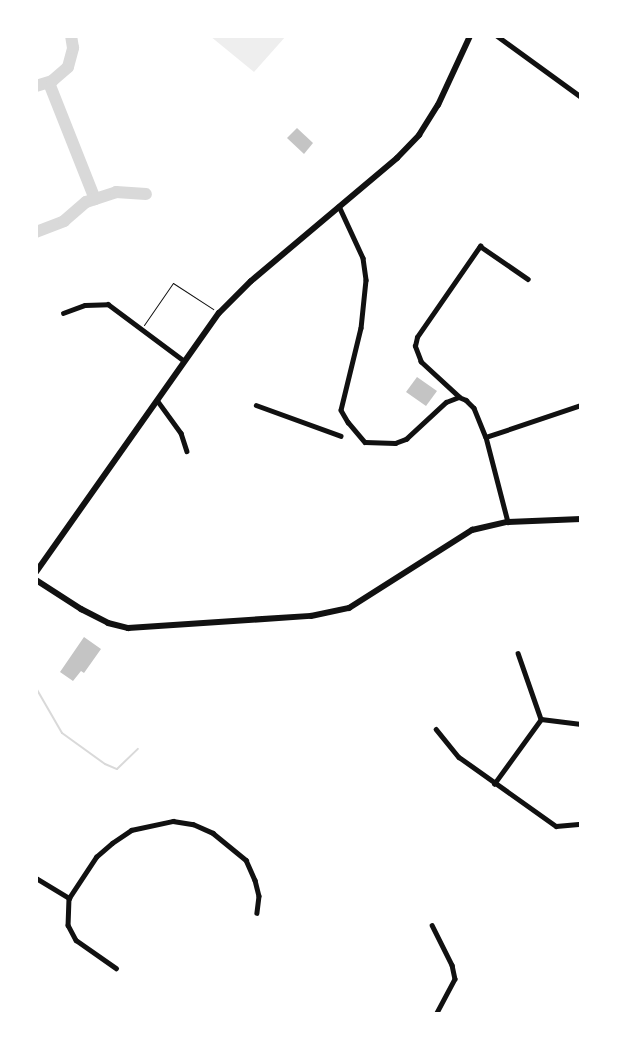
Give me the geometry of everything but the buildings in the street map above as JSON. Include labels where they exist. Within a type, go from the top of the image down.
[{"type":"main road","points":[[36,572],[183,360],[219,313],[251,281],[397,158],[419,135],[438,105],[470,36]]},
{"type":"main road","points":[[36,580],[81,609],[108,623],[128,628],[311,616],[349,608],[472,530],[508,522],[581,519]]},
{"type":"street","points":[[497,36],[580,96]]},
{"type":"street","points":[[339,206],[363,258],[366,280],[361,328],[342,410],[348,422],[365,442],[395,444],[406,439],[446,402],[459,398]]},
{"type":"street","points":[[508,522],[486,437],[474,408],[459,398],[421,362],[415,346],[417,337],[480,246],[528,279]]},
{"type":"street","points":[[63,313],[85,305],[108,304],[142,327],[183,360]]},
{"type":"street","points":[[156,399],[181,433],[187,451]]},
{"type":"street","points":[[256,405],[341,436]]},
{"type":"street","points":[[486,437],[581,405]]},
{"type":"street","points":[[518,652],[541,719]]},
{"type":"street","points":[[541,719],[581,724]]},
{"type":"street","points":[[494,784],[541,719]]},
{"type":"street","points":[[436,729],[459,757],[494,784],[556,826],[581,824]]},
{"type":"street","points":[[116,968],[76,940],[68,925],[69,898],[96,857],[131,830],[173,821],[194,824],[213,833],[246,860],[255,880],[259,896],[257,913]]},
{"type":"street","points":[[36,878],[69,898]]},
{"type":"street","points":[[432,925],[452,965],[455,979],[436,1014]]},
{"type":"path","points":[[142,327],[173,283],[219,313]]},
{"type":"shaded area","points":[[210,36],[286,36],[254,72]]},
{"type":"waterway","points":[[36,86],[52,81],[68,67],[73,48],[71,36]]},
{"type":"waterway","points":[[49,83],[95,199]]},
{"type":"waterway","points":[[36,232],[64,221],[86,202],[116,192],[146,194]]},
{"type":"waterway","points":[[36,688],[62,733],[105,764],[117,769],[138,749]]}]
